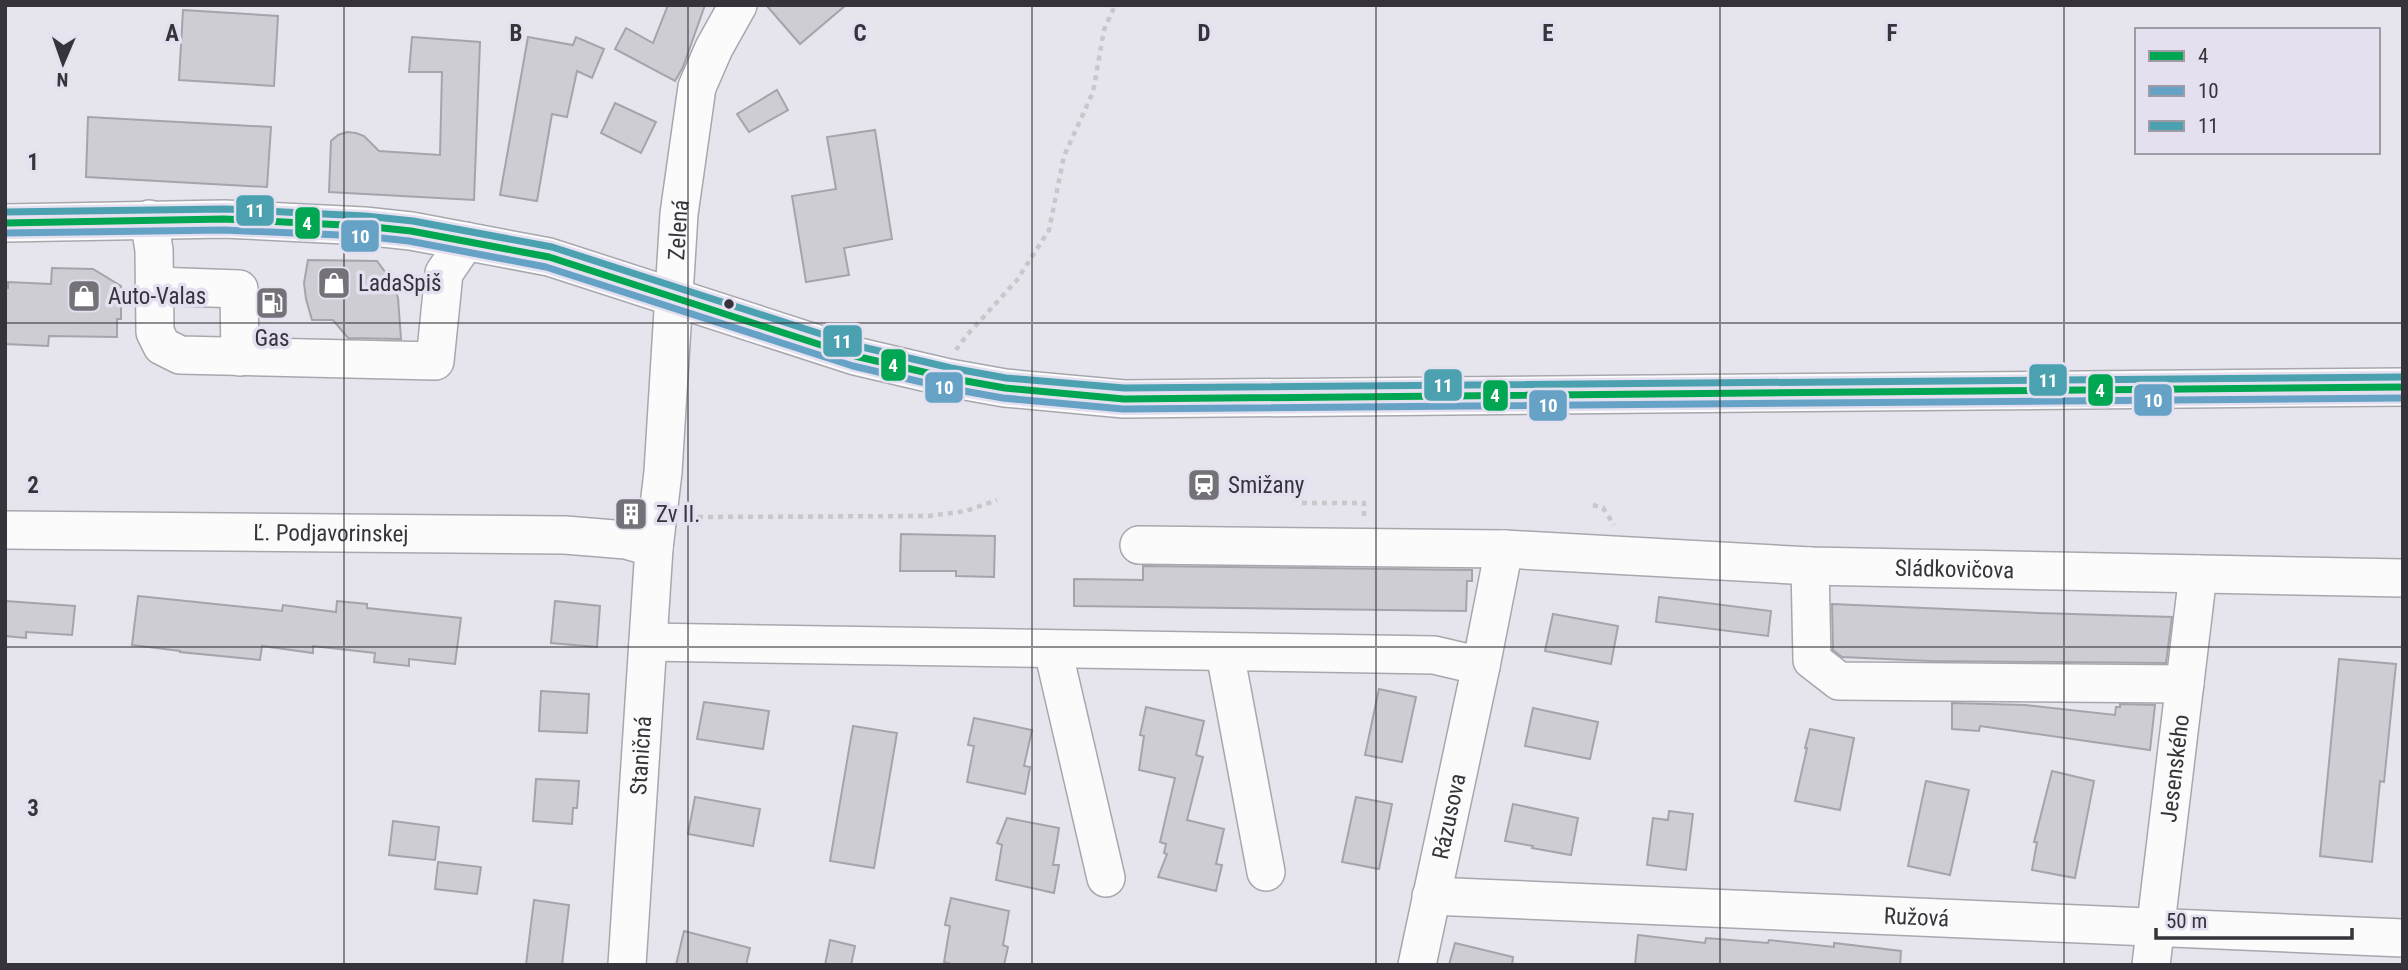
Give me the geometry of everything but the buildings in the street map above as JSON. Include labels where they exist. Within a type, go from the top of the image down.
[{"type":"street","name":"Zelená","points":[[655,536],[663,472],[679,214],[697,87],[714,48],[738,5]]},
{"type":"street","points":[[149,219],[154,250],[155,332],[162,346],[180,355],[435,361],[444,273],[466,241]]},
{"type":"street","points":[[5,223],[224,219],[364,226],[466,241],[549,257],[855,356],[949,378],[1050,393],[1124,399],[2403,387]]},
{"type":"street","points":[[154,286],[239,289],[240,357]]},
{"type":"street","name":"Ľ. Podjavorinskej","points":[[5,530],[565,535],[626,541],[655,536]]},
{"type":"street","name":"Staničná","points":[[627,965],[655,536]]},
{"type":"street","name":"Sládkovičova","points":[[1139,545],[1504,549],[1810,566],[2403,578]]},
{"type":"street","name":"Rázusova","points":[[1417,965],[1504,549]]},
{"type":"street","points":[[1810,566],[1812,660],[1839,681],[2185,684]]},
{"type":"street","name":"Jesenského","points":[[2151,965],[2198,574]]},
{"type":"street","points":[[648,642],[1434,655],[1481,666]]},
{"type":"street","points":[[1053,650],[1106,878]]},
{"type":"street","points":[[1225,653],[1266,872]]},
{"type":"street","name":"Ružová","points":[[1431,896],[2403,938]]},
{"type":"path","points":[[949,378],[956,350],[1017,280],[1049,230],[1064,156],[1093,92],[1104,30],[1115,5]]},
{"type":"path","points":[[655,536],[695,516],[929,516],[966,511],[997,500]]},
{"type":"path","points":[[1302,503],[1364,503]]},
{"type":"transit line","name":"11","points":[[5,212],[225,209],[413,221],[552,247],[858,346],[951,368],[1006,378],[1124,388],[2403,377]]},
{"type":"transit line","name":"4","points":[[5,223],[224,219],[411,231],[549,257],[855,356],[1005,388],[1124,399],[2403,387]]},
{"type":"transit line","name":"10","points":[[5,233],[224,230],[363,236],[409,241],[546,267],[853,366],[1003,398],[1123,409],[2403,398]]},
{"type":"place","name":"LadaSpiš","points":[[334,283]]},
{"type":"place","name":"Auto-Valas","points":[[84,296]]},
{"type":"place","name":"Gas","points":[[272,303]]},
{"type":"place","name":"Smižany","points":[[1204,485]]},
{"type":"place","name":"Zv II.","points":[[631,514]]}]
